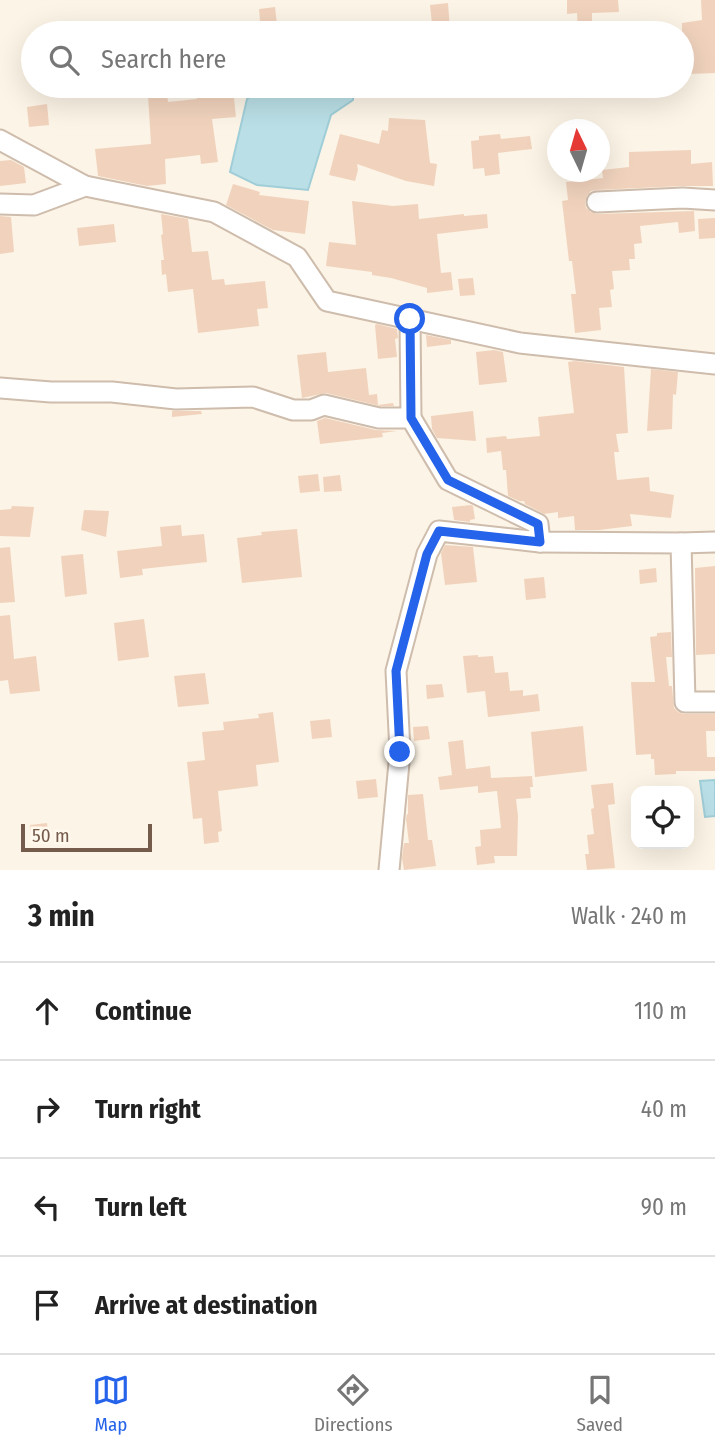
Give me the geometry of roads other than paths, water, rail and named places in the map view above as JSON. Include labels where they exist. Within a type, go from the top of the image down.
[{"type":"street","points":[[0,140],[85,187],[214,212],[296,257],[327,301],[520,343],[715,363]]},
{"type":"street","points":[[0,204],[34,205],[85,187]]},
{"type":"street","points":[[597,202],[683,198],[715,200]]},
{"type":"street","points":[[410,319],[411,418],[448,480],[538,524],[540,542]]},
{"type":"street","points":[[0,388],[51,392],[112,392],[176,399],[253,397],[293,410],[311,410],[324,405],[379,418],[411,418]]},
{"type":"street","points":[[389,870],[400,752],[396,671],[427,554],[439,531],[540,542],[715,542]]},
{"type":"street","points":[[681,543],[685,702],[715,702]]},
{"type":"water","points":[[353,98],[331,115],[308,190],[257,185],[230,172],[247,99]]},
{"type":"water","points":[[715,780],[715,816],[705,817],[700,781]]}]
